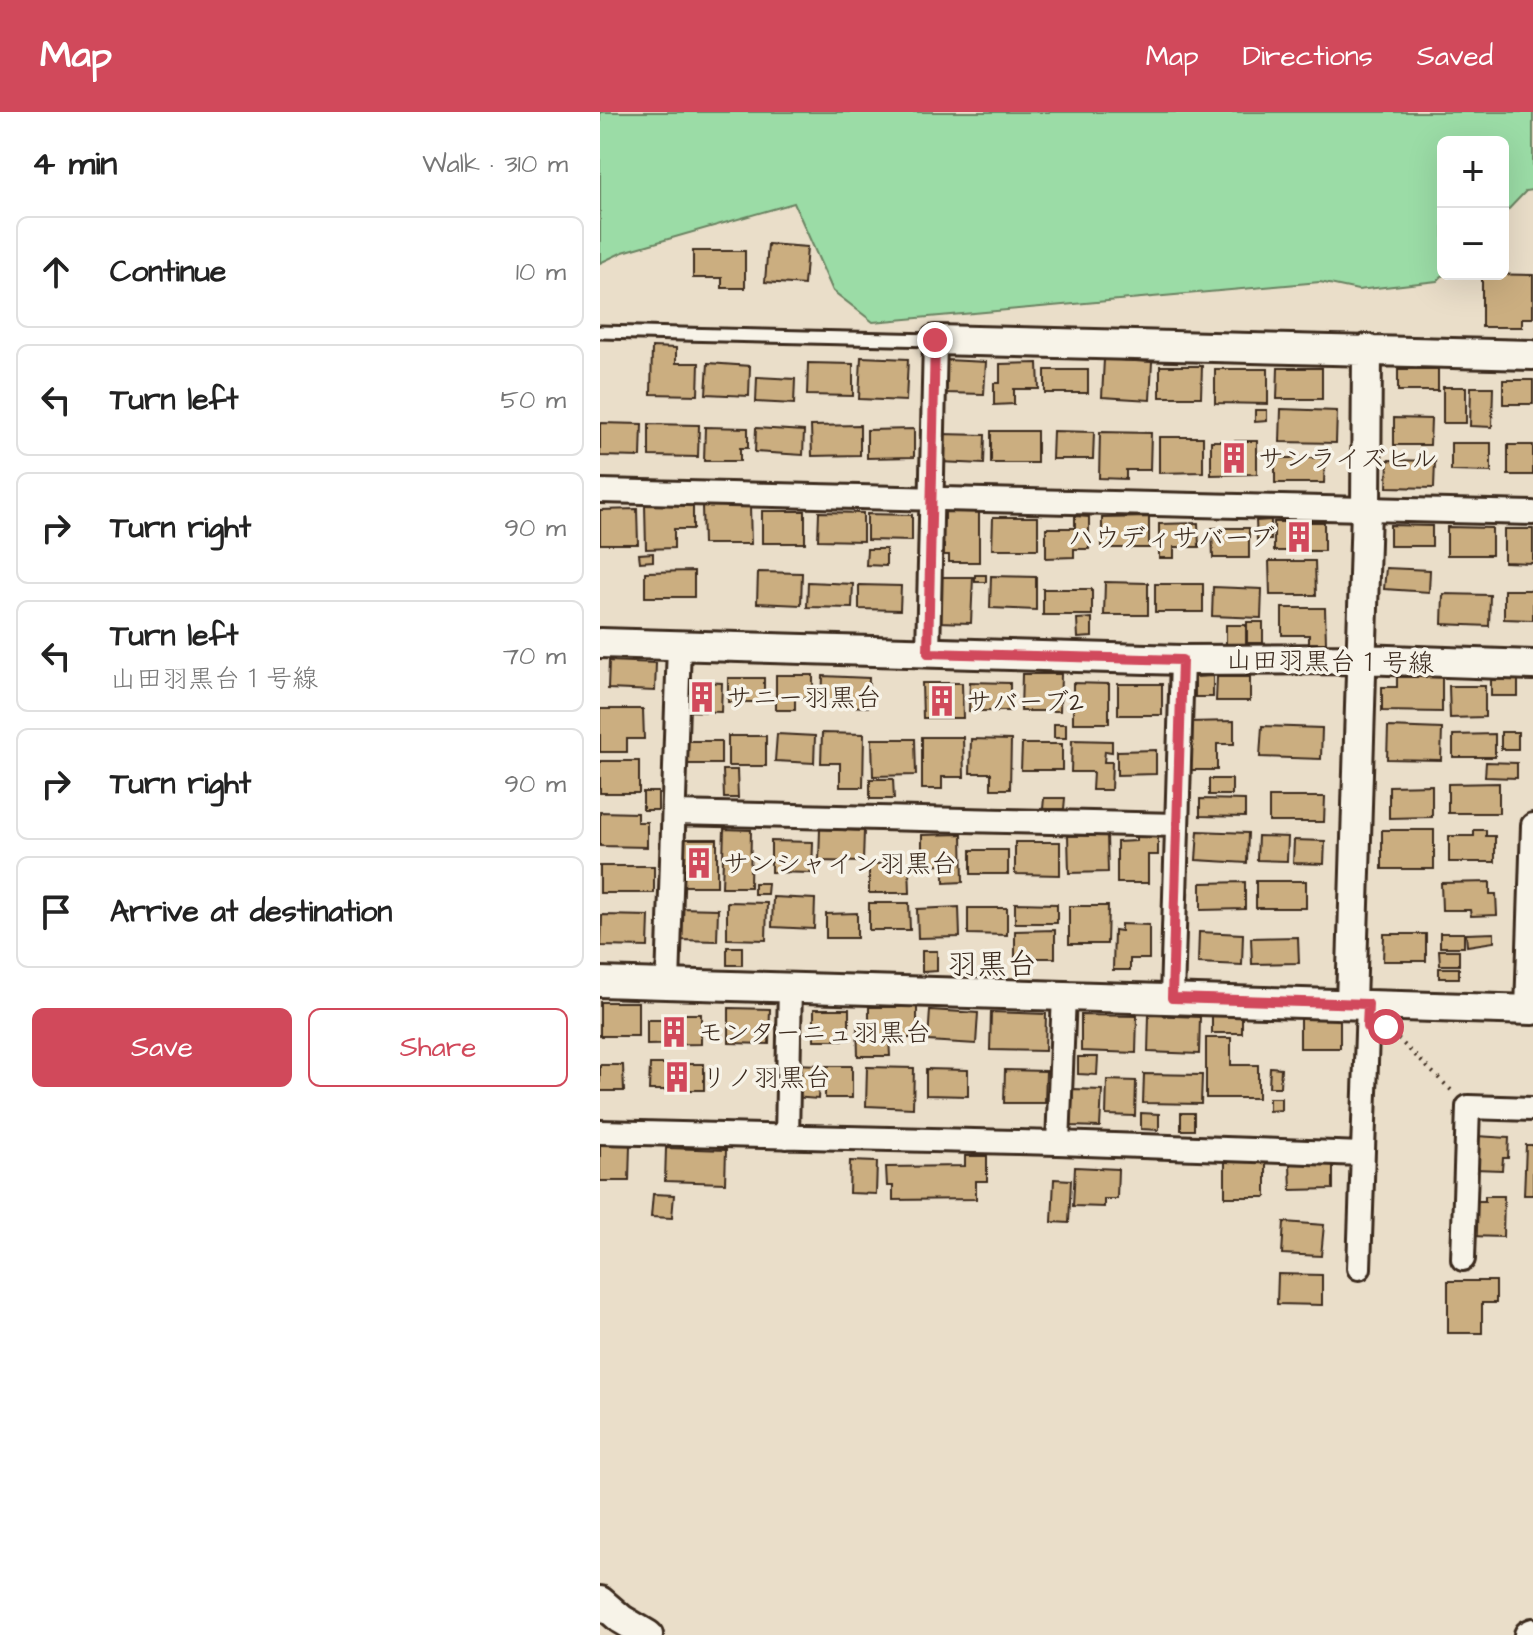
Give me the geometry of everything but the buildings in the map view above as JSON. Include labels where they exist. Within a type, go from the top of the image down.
[{"type":"street","points":[[928,653],[935,340],[1533,355]]},
{"type":"street","points":[[1359,1268],[1362,1154],[1360,659],[1366,509],[1367,349]]},
{"type":"street","points":[[600,491],[1533,513]]},
{"type":"street","name":"山田羽黒台１号線","points":[[600,643],[1182,660],[1360,659],[1533,665]]},
{"type":"street","points":[[668,984],[679,644]]},
{"type":"street","points":[[1172,998],[1182,660]]},
{"type":"street","points":[[674,813],[1177,825]]},
{"type":"street","points":[[600,982],[1172,998],[1362,1011],[1530,1010],[1533,825]]},
{"type":"street","points":[[787,1137],[790,986]]},
{"type":"street","points":[[1058,1143],[1064,995]]},
{"type":"street","points":[[1463,1259],[1468,1107],[1533,1109]]},
{"type":"street","points":[[600,1132],[1362,1154]]},
{"type":"street","points":[[600,1601],[621,1619],[648,1635]]},
{"type":"lane","points":[[600,332],[935,340]]},
{"type":"path","points":[[1362,1011],[1386,1027],[1468,1107]]},
{"type":"green space","points":[[600,112],[1533,112],[1533,190],[1526,191],[1509,209],[1509,136],[1437,136],[1437,281],[1358,290],[1320,282],[873,322],[833,291],[794,203],[623,252],[600,263]]},
{"type":"place","name":"サンライズヒル","points":[[1234,458]]},
{"type":"place","name":"ハウディサバーブ","points":[[1299,537]]},
{"type":"place","name":"サニー羽黒台","points":[[702,697]]},
{"type":"place","name":"サバーブ2","points":[[942,701]]},
{"type":"place","name":"サンシャイン羽黒台","points":[[699,863]]},
{"type":"place","name":"モンターニュ羽黒台","points":[[674,1032]]},
{"type":"place","name":"リノ羽黒台","points":[[677,1077]]},
{"type":"district","name":"羽黒台","points":[[992,964]]},
{"type":"route","points":[[935,340],[928,653],[1182,660],[1172,998],[1368,1004],[1367,1027],[1386,1027]]}]
